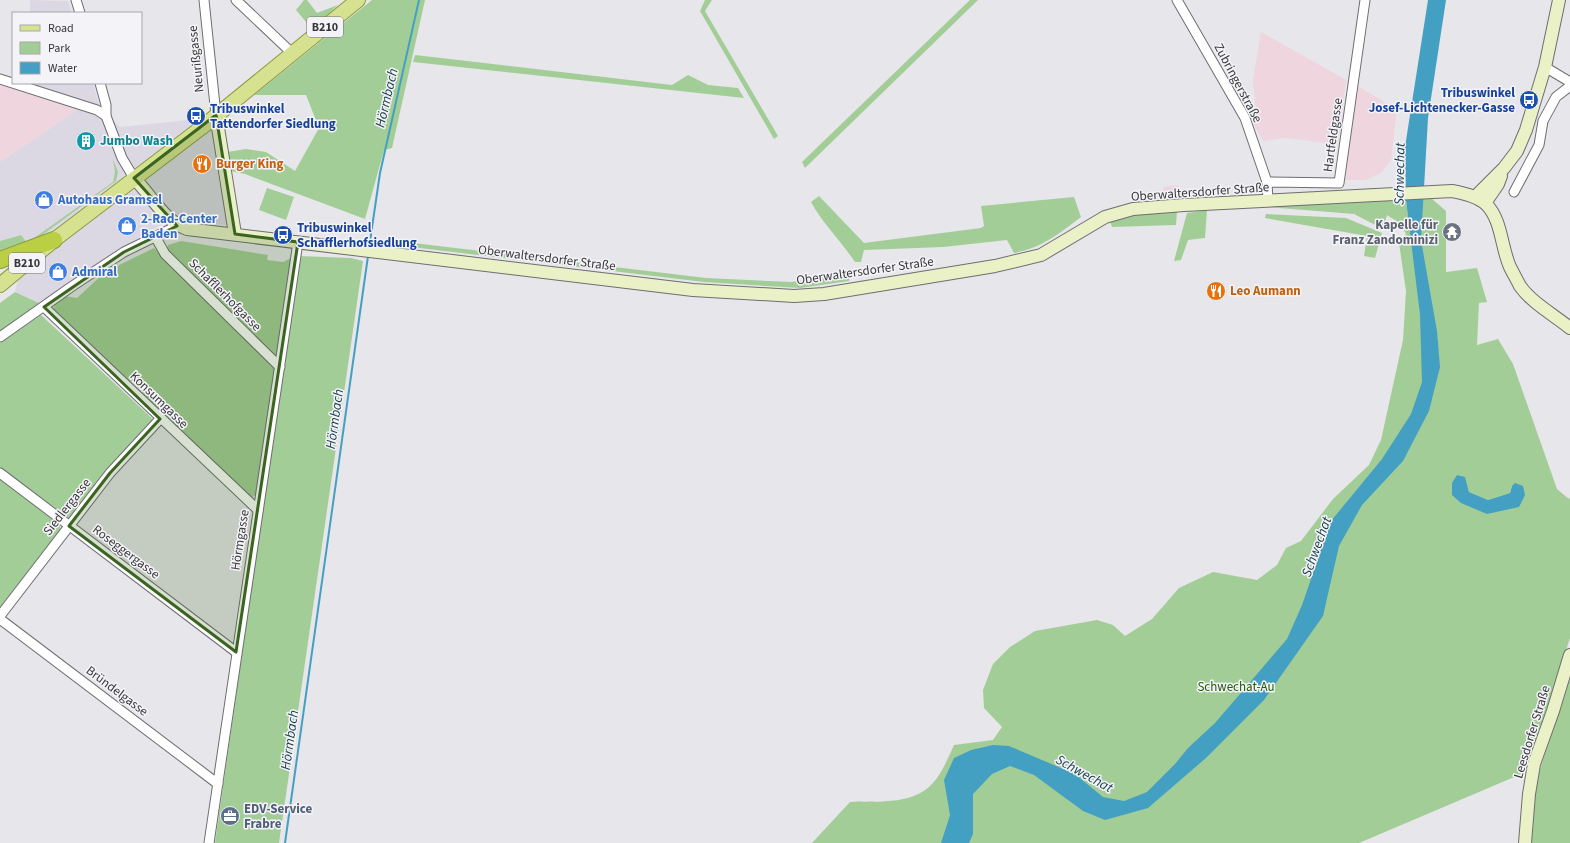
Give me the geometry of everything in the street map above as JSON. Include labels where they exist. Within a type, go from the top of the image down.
[{"type":"highway","points":[[0,260],[54,240]]},
{"type":"main road","name":"B210","points":[[0,285],[54,240],[293,54],[358,0]]},
{"type":"street","points":[[76,0],[80,12]]},
{"type":"street","name":"Neurißgasse","points":[[204,0],[216,115],[235,234]]},
{"type":"street","points":[[236,0],[293,54]]},
{"type":"street","name":"Zubringerstraße","points":[[1177,0],[1245,118],[1267,182]]},
{"type":"street","name":"Hartfeldgasse","points":[[1267,182],[1339,183],[1365,0]]},
{"type":"street","points":[[1480,200],[1517,151],[1526,130],[1545,67],[1558,0]]},
{"type":"street","points":[[1545,67],[1570,82]]},
{"type":"street","points":[[0,79],[12,83]]},
{"type":"street","points":[[16,84],[97,110],[106,116]]},
{"type":"street","points":[[0,337],[124,252],[156,238],[178,226],[134,178],[122,158],[106,116],[106,105],[100,84]]},
{"type":"street","points":[[1514,192],[1539,145],[1543,121],[1556,96],[1570,86]]},
{"type":"street","points":[[1498,224],[1498,184],[1504,168]]},
{"type":"street","points":[[1267,182],[1268,200]]},
{"type":"street","points":[[1480,200],[1498,184]]},
{"type":"street","name":"Oberwaltersdorfer Straße","points":[[178,226],[187,229],[693,290],[794,296],[824,294],[995,266],[1041,255],[1106,217],[1133,209],[1437,191],[1452,191],[1480,200]]},
{"type":"street","points":[[1480,200],[1492,212],[1498,224],[1509,266],[1521,287],[1537,303],[1570,328]]},
{"type":"street","name":"Schafflerhofgasse","points":[[156,238],[165,254],[280,367]]},
{"type":"street","name":"Hörmgasse","points":[[209,843],[236,652],[298,242]]},
{"type":"street","name":"Konsumgasse","points":[[44,307],[160,419],[258,510]]},
{"type":"street","name":"Siedlergasse","points":[[0,618],[110,474],[160,419]]},
{"type":"street","name":"Roseggergasse","points":[[0,473],[236,652]]},
{"type":"street","name":"Bründelgasse","points":[[0,618],[218,784]]},
{"type":"street","name":"Leesdorfer Straße","points":[[1525,843],[1529,794],[1534,764],[1553,711],[1570,655]]},
{"type":"highlighted area","points":[[216,115],[235,234],[298,242],[236,652],[69,526],[110,473],[160,419],[44,307],[124,252],[177,226],[134,178]]},
{"type":"shaded area","points":[[30,0],[68,1],[72,12],[30,12]]},
{"type":"shaded area","points":[[1261,32],[1346,80],[1338,144],[1285,138],[1263,141],[1249,116],[1256,111],[1253,80]]},
{"type":"shaded area","points":[[0,81],[15,86],[79,109],[0,162]]},
{"type":"shaded area","points":[[16,84],[93,84],[99,105],[120,127],[189,120],[220,111],[227,152],[218,173],[228,223],[226,225],[190,221],[184,213],[146,233],[39,303],[15,292],[27,243],[21,235],[0,241],[0,162],[79,109],[15,86]]},
{"type":"shaded area","points":[[1357,86],[1397,109],[1391,160],[1381,173],[1365,180],[1345,180]]},
{"type":"shaded area","points":[[1178,185],[1179,197],[1164,199],[1163,187]]},
{"type":"green space","points":[[304,0],[307,0],[317,13],[338,5],[312,29],[296,10]]},
{"type":"green space","points":[[372,0],[425,0],[392,148],[384,150],[365,219],[245,174],[230,171],[227,152],[246,149],[266,152],[295,171],[319,128],[306,95],[254,95]]},
{"type":"green space","points":[[705,0],[712,0],[705,11],[778,136],[774,139],[700,11]]},
{"type":"green space","points":[[970,0],[978,0],[805,168],[802,162]]},
{"type":"green space","points":[[415,55],[672,85],[688,75],[708,85],[738,88],[744,98],[413,62]]},
{"type":"green space","points":[[113,159],[118,172],[116,181],[34,241],[0,256],[0,241],[21,235],[27,243],[113,182],[115,172]]},
{"type":"green space","points":[[267,188],[294,197],[286,220],[259,210]]},
{"type":"green space","points":[[819,196],[864,243],[981,228],[984,226],[981,206],[1074,197],[1081,217],[1049,240],[1033,248],[1014,253],[1007,240],[943,247],[864,250],[861,262],[855,262],[821,218],[811,202]]},
{"type":"green space","name":"Schwechat-Au","points":[[1423,198],[1431,198],[1446,211],[1446,272],[1477,268],[1487,302],[1479,303],[1477,345],[1498,339],[1513,364],[1557,489],[1569,499],[1570,497],[1570,638],[1526,772],[1359,843],[812,843],[850,802],[885,801],[909,798],[929,787],[937,778],[954,745],[993,740],[1002,727],[984,708],[983,690],[993,664],[1010,647],[1035,631],[1097,620],[1113,625],[1125,636],[1152,619],[1179,588],[1213,572],[1257,580],[1277,565],[1286,548],[1301,541],[1333,499],[1369,465],[1381,440],[1403,340],[1406,291],[1399,243],[1406,234],[1401,224],[1387,215],[1383,229],[1354,214],[1266,207],[1406,200],[1409,224],[1408,230]],"holes":[[[1465,478],[1469,492],[1488,500],[1510,493],[1512,486],[1519,507],[1452,495]]]},
{"type":"green space","points":[[1207,210],[1205,238],[1188,240],[1181,260],[1174,261],[1187,213]]},
{"type":"green space","points":[[1177,211],[1176,225],[1112,227],[1110,221],[1135,215]]},
{"type":"green space","points":[[1266,214],[1346,218],[1382,233],[1375,258],[1364,256],[1367,236],[1265,218]]},
{"type":"green space","points":[[388,240],[706,278],[791,282],[850,275],[849,281],[800,288],[704,282],[386,244]]},
{"type":"green space","points":[[181,241],[268,255],[267,260],[283,262],[291,258],[277,356],[272,356],[167,250],[168,245]]},
{"type":"green space","points":[[154,248],[275,369],[256,495],[250,498],[142,395],[143,388],[134,380],[128,381],[53,313],[54,305],[64,296],[77,298],[105,272]]},
{"type":"green space","points":[[299,256],[351,258],[363,261],[279,843],[215,843]]},
{"type":"green space","points":[[15,292],[39,303],[0,331],[0,303]]},
{"type":"green space","points":[[41,315],[155,421],[73,516],[69,518],[0,468],[0,343]]},
{"type":"green space","points":[[0,479],[60,525],[61,532],[0,611]]},
{"type":"green space","points":[[1570,674],[1570,843],[1532,843],[1532,813],[1538,776]]},
{"type":"water","points":[[1428,0],[1446,0],[1428,118],[1421,240],[1437,331],[1440,367],[1429,411],[1403,461],[1362,505],[1339,546],[1323,616],[1264,700],[1206,758],[1148,808],[1105,820],[1083,811],[1034,775],[1010,766],[992,774],[973,794],[973,834],[969,843],[941,843],[950,815],[944,780],[954,758],[971,750],[993,745],[1009,746],[1075,774],[1103,797],[1124,801],[1147,792],[1175,764],[1188,748],[1215,723],[1287,639],[1302,605],[1331,521],[1382,459],[1411,414],[1422,382],[1420,315],[1406,200],[1405,147]]},
{"type":"water","points":[[1457,475],[1465,477],[1469,492],[1488,500],[1510,493],[1512,486],[1515,483],[1523,486],[1525,495],[1519,507],[1487,514],[1461,503],[1452,495],[1452,483]]},
{"type":"waterway","name":"Hörmbach","points":[[369,248],[380,173],[419,0]]},
{"type":"waterway","name":"Hörmbach","points":[[285,843],[368,256]]},
{"type":"place","name":"Tribuswinkel Josef-Lichtenecker-Gasse","points":[[1529,100]]},
{"type":"place","name":"Tribuswinkel Tattendorfer Siedlung","points":[[196,116]]},
{"type":"place","name":"Jumbo Wash","points":[[86,141]]},
{"type":"place","name":"Burger King","points":[[202,164]]},
{"type":"place","name":"Autohaus Gramsel","points":[[44,200]]},
{"type":"place","name":"2-Rad-Center Baden","points":[[127,226]]},
{"type":"place","name":"Kapelle für Franz Zandominizi","points":[[1452,232]]},
{"type":"place","name":"Tribuswinkel Schafflerhofsiedlung","points":[[283,235]]},
{"type":"place","name":"Admiral","points":[[58,272]]},
{"type":"place","name":"Leo Aumann","points":[[1216,291]]},
{"type":"place","name":"EDV-Service Frabre","points":[[230,816]]},
{"type":"water label","name":"Schwechat","points":[[1400,174]]},
{"type":"water label","name":"Schwechat","points":[[1317,547]]},
{"type":"water label","name":"Schwechat","points":[[1084,774]]}]
